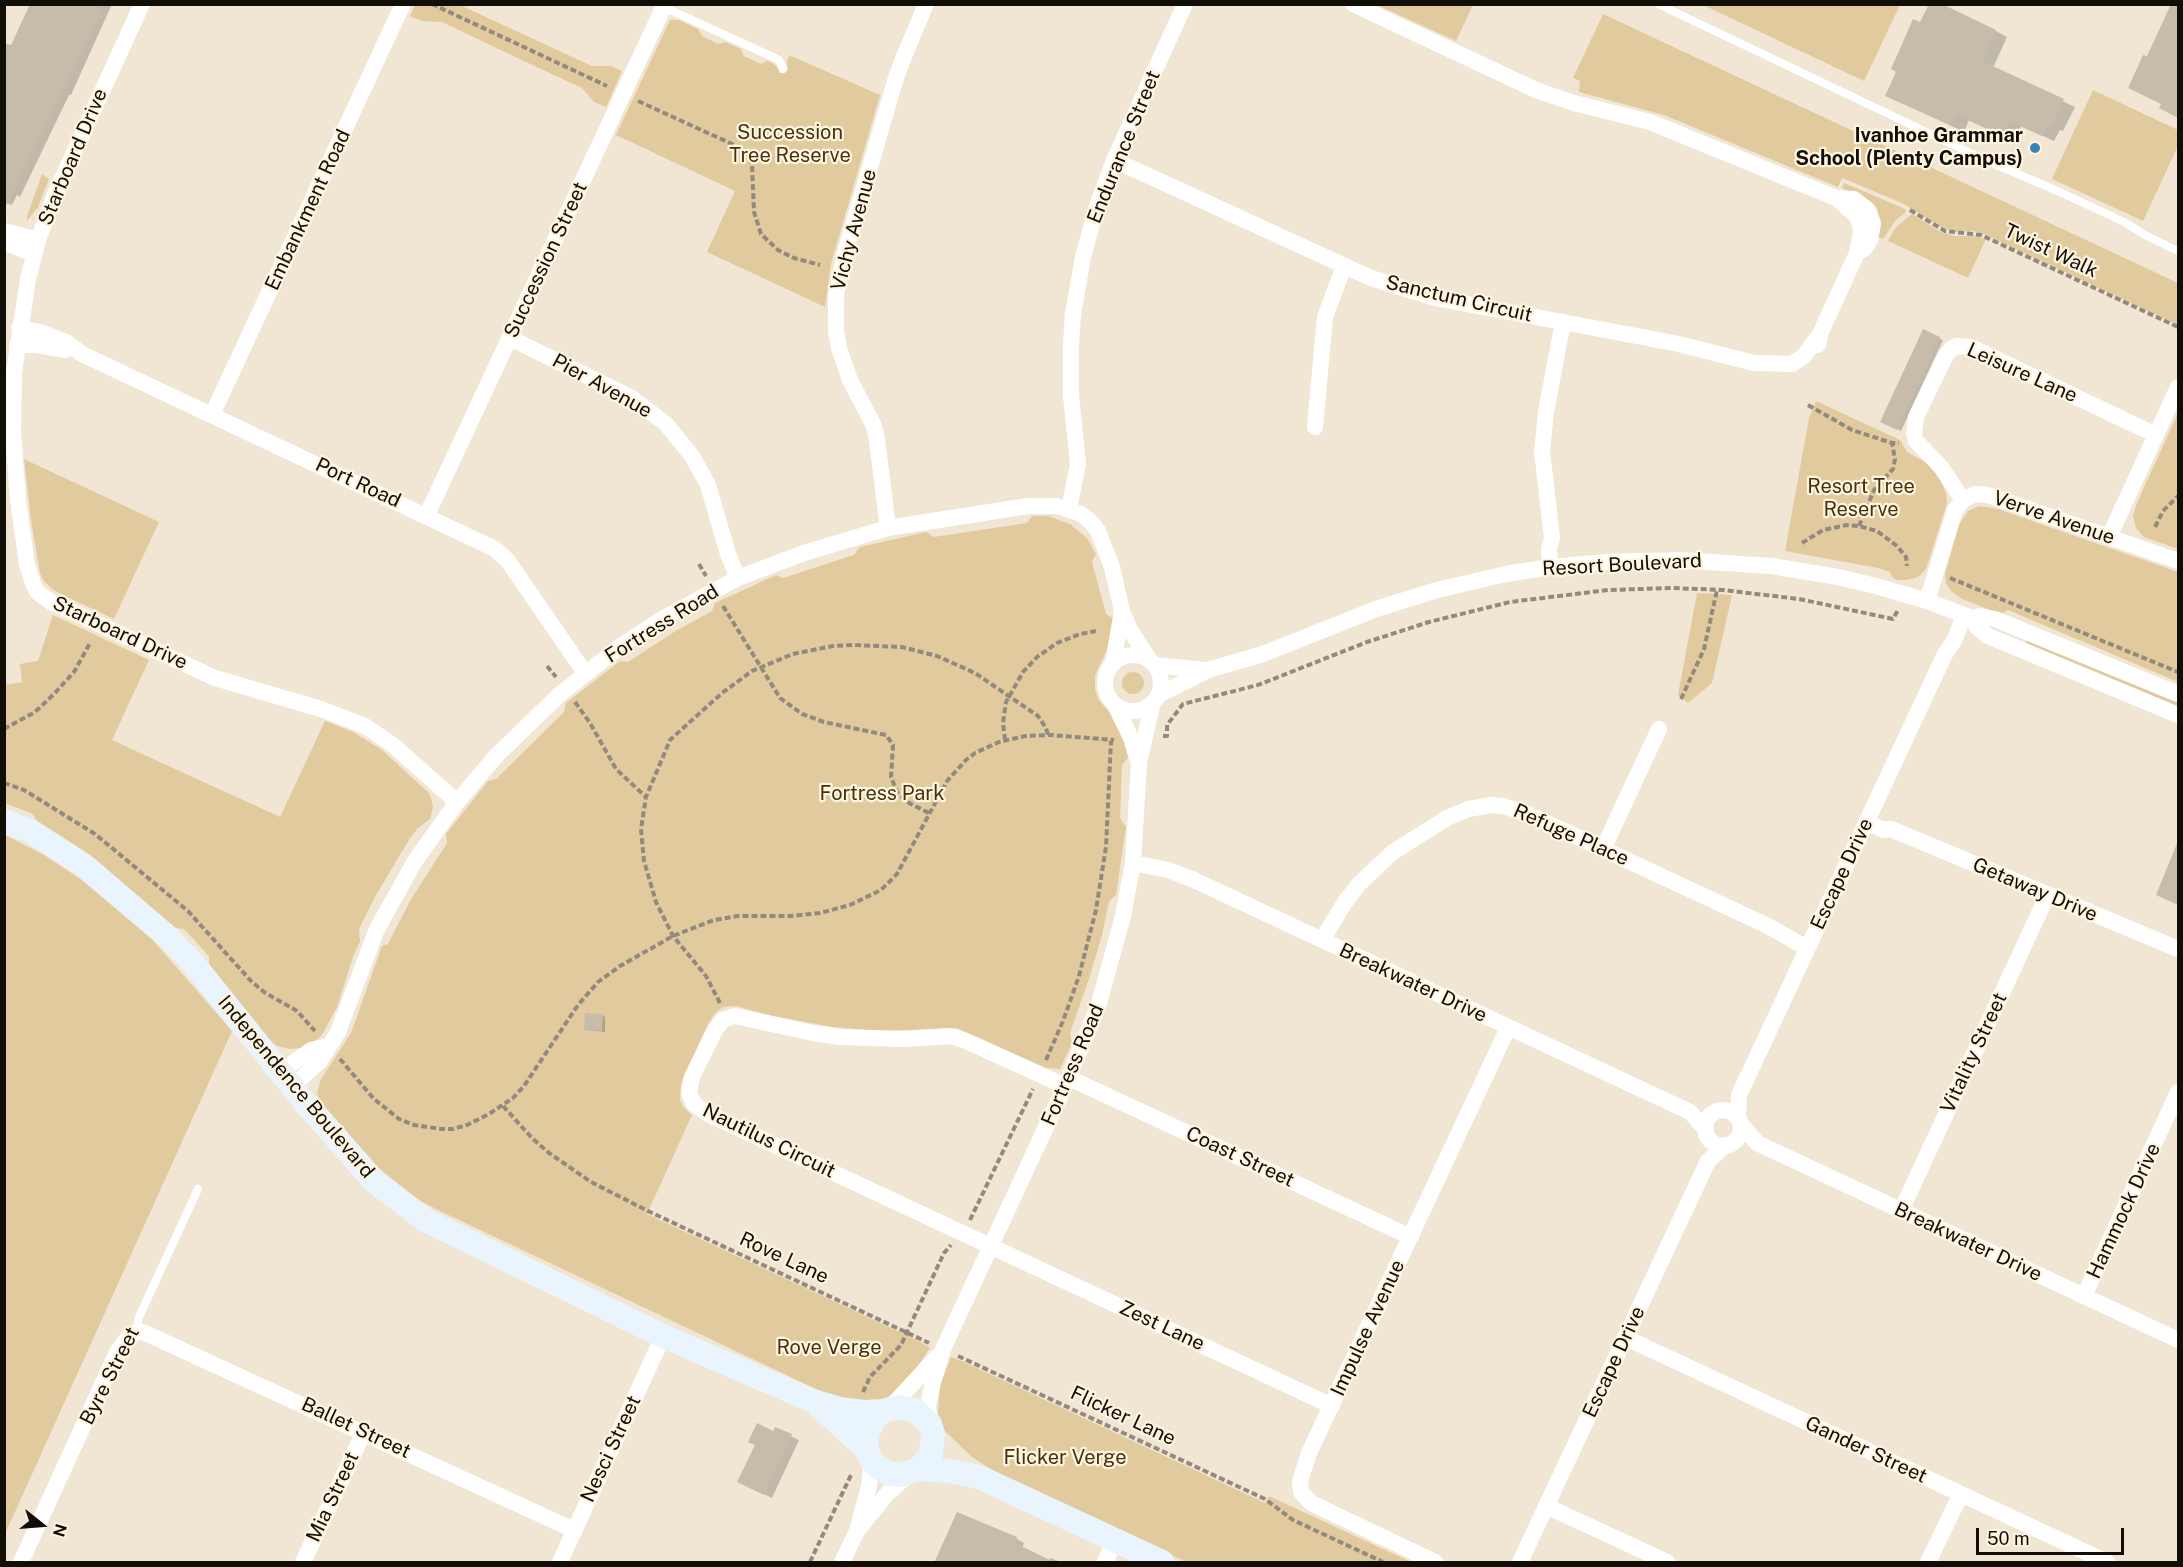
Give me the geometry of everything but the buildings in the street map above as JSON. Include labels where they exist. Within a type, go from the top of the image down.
[{"type":"street","name":"Starboard Drive","points":[[142,4],[67,166],[36,247],[19,328],[12,403],[14,465],[27,566],[38,592],[51,602],[215,678],[321,709],[365,726],[393,745],[457,802]]},
{"type":"street","name":"Embankment Road","points":[[212,415],[403,4]]},
{"type":"street","name":"Vichy Avenue","points":[[888,528],[874,426],[850,380],[839,348],[836,331],[836,296],[844,256],[896,81],[926,4]]},
{"type":"street","name":"Endurance Street","points":[[1069,508],[1078,464],[1071,396],[1074,314],[1077,286],[1089,230],[1114,159],[1185,4]]},
{"type":"street","name":"Sanctum Circuit","points":[[1114,159],[1344,266],[1415,293],[1705,350],[1754,363],[1769,373],[1792,373],[1807,365],[1812,359],[1819,344],[1820,334],[1857,253],[1865,248],[1870,240],[1873,224],[1871,216],[1861,203],[1854,199],[1836,198],[1657,124],[1574,103],[1536,90],[1353,4]]},
{"type":"street","name":"Succession Street","points":[[427,515],[665,6]]},
{"type":"street","points":[[4,231],[36,247]]},
{"type":"street","points":[[4,242],[36,247]]},
{"type":"street","points":[[1315,427],[1325,316],[1344,266]]},
{"type":"street","points":[[1555,566],[1549,549],[1551,538],[1542,468],[1542,441],[1563,322]]},
{"type":"street","name":"Port Road","points":[[19,328],[66,342],[82,354],[484,542],[503,555],[585,673]]},
{"type":"street","name":"Pier Avenue","points":[[510,338],[624,394],[666,424],[692,456],[708,485],[728,554],[738,578]]},
{"type":"street","name":"Port Road","points":[[17,345],[44,345],[82,354]]},
{"type":"street","name":"Leisure Lane","points":[[1918,443],[1914,434],[1914,426],[1923,402],[1946,354],[1951,349],[1964,345],[2156,435]]},
{"type":"street","points":[[2109,537],[2178,387]]},
{"type":"street","points":[[1918,443],[1941,467],[1963,500]]},
{"type":"street","name":"Verve Avenue","points":[[1927,601],[1955,510],[1963,500],[1975,494],[1988,495],[2178,561]]},
{"type":"street","name":"Fortress Road","points":[[328,1046],[342,1024],[365,957],[398,889],[436,830],[496,756],[527,724],[585,673],[662,619],[738,578],[804,553],[888,528],[1028,506],[1069,508],[1091,522],[1098,531],[1112,567],[1122,610],[1130,630],[1152,662]]},
{"type":"street","name":"Resort Boulevard","points":[[1155,699],[1208,670],[1263,654],[1406,599],[1471,582],[1555,566],[1670,560],[1746,564],[1838,577],[1927,601],[1964,615],[1988,616],[2178,694]]},
{"type":"street","name":"Fortress Road","points":[[1113,663],[1122,610]]},
{"type":"street","name":"Resort Boulevard","points":[[1964,615],[1981,632],[2178,715]]},
{"type":"street","name":"Escape Drive","points":[[1739,1121],[1739,1095],[1945,654],[1946,636],[1964,615]]},
{"type":"street","points":[[2013,646],[2020,629]]},
{"type":"street","points":[[1137,738],[1155,699],[1161,679],[1152,662],[1134,654],[1126,655],[1113,663],[1105,676],[1104,684],[1106,692],[1115,705],[1130,711],[1146,707],[1155,699]]},
{"type":"street","name":"Resort Boulevard","points":[[1152,662],[1208,670]]},
{"type":"street","name":"Fortress Road","points":[[931,1429],[928,1405],[943,1349],[1067,1082],[1098,1007],[1112,963],[1132,863],[1139,762],[1137,738],[1115,705]]},
{"type":"street","points":[[1603,849],[1659,729]]},
{"type":"street","name":"Refuge Place","points":[[1322,940],[1345,902],[1376,867],[1393,852],[1429,828],[1468,809],[1492,804],[1516,809],[1788,936],[1792,941],[1809,945]]},
{"type":"street","name":"Getaway Drive","points":[[1868,819],[1884,830],[1891,829],[2047,896],[2178,948]]},
{"type":"street","name":"Independence Boulevard","points":[[4,821],[32,832],[86,867],[169,938],[192,962],[286,1080],[375,1182],[425,1220],[663,1336],[813,1401],[864,1412],[886,1410]]},
{"type":"street","name":"Breakwater Drive","points":[[1132,863],[1178,873],[1690,1112],[1707,1132]]},
{"type":"street","name":"Vitality Street","points":[[1901,1210],[2047,896]]},
{"type":"street","points":[[727,1018],[745,1017],[840,1037],[904,1039],[951,1036],[1040,1075],[1067,1082]]},
{"type":"street","name":"Nautilus Circuit","points":[[727,1018],[714,1030],[692,1077],[690,1093],[694,1104],[700,1109],[991,1246]]},
{"type":"street","name":"Impulse Avenue","points":[[1435,1563],[1330,1514],[1311,1503],[1301,1492],[1299,1486],[1302,1473],[1332,1406],[1508,1028]]},
{"type":"street","points":[[286,1080],[311,1050],[328,1046]]},
{"type":"street","name":"Coast Street","points":[[1067,1082],[1411,1237]]},
{"type":"street","name":"Hammock Drive","points":[[2084,1296],[2178,1092]]},
{"type":"street","name":"Escape Drive","points":[[1718,1111],[1739,1095]]},
{"type":"street","points":[[1718,1111],[1731,1112],[1739,1121],[1740,1135],[1729,1144],[1715,1143],[1707,1132],[1708,1119],[1718,1111]]},
{"type":"street","name":"Breakwater Drive","points":[[1690,1112],[1718,1111]]},
{"type":"street","name":"Breakwater Drive","points":[[1739,1121],[1757,1143],[2178,1340]]},
{"type":"street","name":"Escape Drive","points":[[1707,1132],[1708,1161]]},
{"type":"street","name":"Breakwater Drive","points":[[1729,1144],[1757,1143]]},
{"type":"street","name":"Escape Drive","points":[[1520,1563],[1708,1161],[1729,1144]]},
{"type":"street","name":"Zest Lane","points":[[991,1246],[1332,1406]]},
{"type":"street","name":"Ballet Street","points":[[136,1332],[158,1337],[574,1530]]},
{"type":"street","name":"Byre Street","points":[[21,1563],[117,1352],[136,1332]]},
{"type":"street","name":"Nesci Street","points":[[560,1563],[663,1336]]},
{"type":"street","name":"Gander Street","points":[[1626,1338],[2108,1563]]},
{"type":"street","name":"Fortress Road","points":[[886,1410],[926,1370],[943,1349]]},
{"type":"street","name":"Independence Boulevard","points":[[813,1401],[870,1455]]},
{"type":"street","points":[[842,1563],[856,1531],[869,1486],[870,1455],[866,1439],[869,1428],[874,1418],[886,1410],[898,1407],[916,1411],[979,1477],[1110,1552],[1162,1563]]},
{"type":"street","points":[[856,1531],[887,1494],[931,1454],[934,1444],[931,1429]]},
{"type":"street","name":"Mia Street","points":[[303,1563],[364,1432]]},
{"type":"street","points":[[870,1455],[879,1468],[888,1473],[898,1475],[914,1471],[949,1471],[979,1477]]},
{"type":"street","points":[[1928,1563],[1961,1494]]},
{"type":"street","points":[[1546,1506],[1667,1563]]},
{"type":"lane","points":[[1658,4],[1985,160],[2124,222],[2178,251]]},
{"type":"lane","points":[[665,6],[779,60],[783,69]]},
{"type":"lane","name":"Byre Street","points":[[136,1332],[139,1317],[198,1189]]},
{"type":"path","points":[[432,4],[747,153],[752,165],[754,212],[761,234],[778,250],[820,266]]},
{"type":"path","name":"Twist Walk","points":[[1910,210],[1945,231],[1981,235],[2178,327]]},
{"type":"path","points":[[1808,405],[1852,430],[1892,443],[1918,443]]},
{"type":"path","points":[[1859,526],[1874,490],[1893,469],[1895,459],[1892,443]]},
{"type":"path","points":[[2155,527],[2163,511],[2178,496]]},
{"type":"path","points":[[1802,543],[1823,530],[1847,525],[1859,526],[1877,531],[1890,540],[1904,553],[1908,561],[1907,566]]},
{"type":"path","points":[[699,564],[780,698],[802,714],[835,726],[880,732],[886,735],[893,746],[891,777],[897,792],[909,803],[929,813]]},
{"type":"path","points":[[1950,578],[2178,672]]},
{"type":"path","points":[[4,783],[24,790],[58,810],[104,842],[188,911],[252,981],[264,992],[297,1011],[374,1100],[399,1119],[414,1125],[453,1129],[467,1125],[503,1106],[524,1086],[567,1020],[593,987],[620,966],[673,936],[726,917],[806,915],[850,905],[871,896],[897,874],[947,781],[966,760],[986,747],[1005,740],[1048,735],[1111,740],[1167,736],[1167,725],[1183,704],[1258,685],[1367,642],[1452,615],[1510,602],[1608,590],[1673,588],[1717,590],[1799,599],[1893,619]]},
{"type":"path","points":[[1681,699],[1704,649],[1717,590]]},
{"type":"path","points":[[1005,740],[1004,713],[1009,696],[1023,672],[1047,649],[1070,637],[1096,631]]},
{"type":"path","points":[[4,729],[34,712],[54,694],[74,672],[90,644]]},
{"type":"path","points":[[727,1018],[712,986],[673,936],[656,902],[644,861],[641,829],[646,797],[665,748],[675,734],[722,693],[760,667],[793,654],[833,646],[887,646],[925,651],[975,673],[1043,722],[1048,735]]},
{"type":"path","points":[[547,666],[585,716],[616,769],[646,797]]},
{"type":"path","points":[[961,1232],[974,1214],[1040,1075],[1071,998],[1085,955],[1096,910],[1106,847],[1111,740]]},
{"type":"path","name":"Rove Lane","points":[[503,1106],[532,1138],[591,1182],[907,1332],[944,1253],[961,1232]]},
{"type":"path","name":"Flicker Lane","points":[[967,1360],[1265,1499],[1293,1520],[1383,1563]]},
{"type":"path","points":[[810,1563],[822,1537]]},
{"type":"green space","points":[[415,5],[460,5],[592,66],[611,66],[622,71],[606,107],[594,102],[582,88],[442,22],[422,21],[410,16]]},
{"type":"green space","points":[[1377,5],[1473,5],[1456,41]]},
{"type":"green space","points":[[1703,5],[1900,5],[1864,81]]},
{"type":"green space","points":[[1603,14],[2178,283],[2178,325],[1984,234],[1973,231],[1955,232],[1939,226],[1904,204],[1842,178],[1838,187],[1664,115],[1579,92],[1580,81],[1573,78]]},
{"type":"green space","name":"Succession Tree Reserve","points":[[670,20],[679,20],[698,29],[702,36],[718,44],[725,42],[741,49],[744,56],[761,64],[767,61],[772,63],[780,73],[788,70],[789,55],[880,95],[831,264],[825,307],[707,252],[735,191],[616,135]]},
{"type":"green space","points":[[2093,90],[2178,130],[2178,146],[2143,221],[2052,179]]},
{"type":"green space","points":[[42,174],[49,179],[38,207],[27,221],[27,216]]},
{"type":"green space","points":[[1844,183],[1905,209],[1906,212],[1896,220],[1883,239],[1877,236],[1881,222],[1877,208],[1869,201],[1842,188]]},
{"type":"green space","points":[[1912,214],[1941,232],[1955,236],[1975,236],[1986,239],[1968,278],[1888,241],[1896,227]]},
{"type":"green space","name":"Resort Tree Reserve","points":[[1816,401],[1900,440],[1907,452],[1927,463],[1940,479],[1946,493],[1947,503],[1926,569],[1918,577],[1898,580],[1893,578],[1890,572],[1878,568],[1785,551],[1809,418]]},
{"type":"green space","points":[[2178,413],[2178,549],[2144,537],[2136,528],[2133,516]]},
{"type":"green space","points":[[24,459],[159,522],[114,619],[61,594],[43,580],[31,520]]},
{"type":"green space","name":"Resort Tree Reserve","points":[[1979,506],[1998,509],[2178,572],[2178,682],[2008,610],[2000,614],[1962,599],[1951,591],[1946,584],[1945,574],[1959,525],[1968,511]]},
{"type":"green space","name":"Fortress Park","points":[[1032,516],[1048,516],[1070,524],[1087,538],[1096,554],[1092,562],[1106,614],[1114,619],[1107,650],[1095,675],[1095,689],[1098,699],[1117,721],[1126,741],[1128,758],[1122,765],[1120,818],[1126,827],[1116,895],[1109,901],[1089,979],[1070,1033],[1072,1043],[1060,1069],[1046,1068],[957,1028],[878,1031],[833,1027],[773,1016],[736,1006],[723,1007],[714,1014],[708,1024],[681,1083],[680,1100],[684,1108],[692,1115],[647,1214],[930,1348],[917,1367],[891,1395],[873,1403],[835,1398],[440,1211],[419,1200],[380,1169],[322,1108],[317,1093],[321,1079],[351,1033],[382,946],[388,944],[410,901],[447,843],[446,834],[488,781],[496,779],[564,712],[566,703],[620,661],[628,662],[712,611],[715,603],[776,575],[783,578],[854,555],[860,547],[926,532],[934,537],[1027,523]]},
{"type":"green space","points":[[1697,593],[1732,595],[1712,683],[1688,703],[1678,695]]},
{"type":"green space","points":[[53,615],[149,660],[112,740],[280,817],[325,721],[353,732],[382,750],[430,794],[433,807],[430,819],[410,838],[376,895],[359,929],[360,941],[337,1007],[322,1035],[310,1045],[290,1049],[271,1042],[209,964],[209,956],[184,929],[175,928],[89,854],[37,821],[33,814],[5,803],[4,685],[22,682],[20,664],[38,661]]},
{"type":"green space","points":[[2027,639],[2178,700],[2178,709],[2026,644]]},
{"type":"green space","points":[[1133,672],[1141,675],[1144,683],[1141,691],[1133,694],[1125,691],[1122,683],[1125,675]]},
{"type":"green space","points":[[5,835],[44,855],[79,878],[151,938],[232,1031],[5,1534]]},
{"type":"green space","name":"Flicker Verge","points":[[951,1357],[1265,1503],[1269,1496],[1411,1562],[1186,1562],[1001,1476],[972,1457],[944,1430],[938,1413],[940,1386]]},
{"type":"place","name":"Ivanhoe Grammar School (Plenty Campus)","points":[[2035,148]]},
{"type":"park label","name":"Rove Verge","points":[[829,1348]]}]
